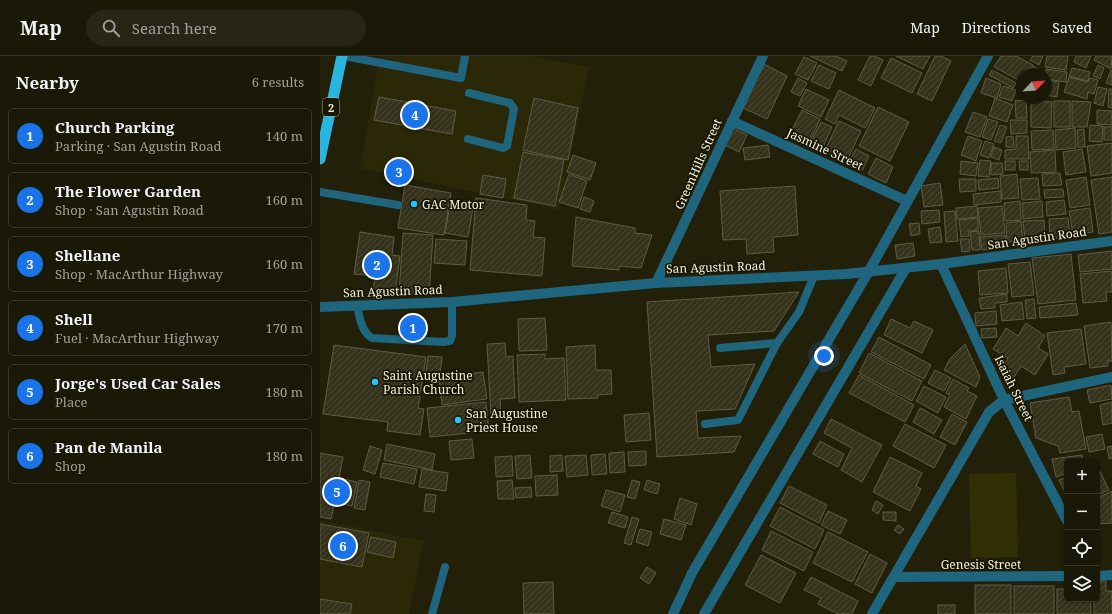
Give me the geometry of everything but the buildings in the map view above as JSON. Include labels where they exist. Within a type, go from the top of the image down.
[{"type":"highway","name":"2","points":[[320,158],[343,56]]},
{"type":"street","name":"GreenHills Street","points":[[656,282],[763,56]]},
{"type":"street","points":[[673,614],[692,573],[869,271],[988,56]]},
{"type":"street","name":"Jasmine Street","points":[[732,121],[907,201]]},
{"type":"street","name":"San Agustin Road","points":[[320,306],[452,302],[656,282],[814,276],[941,264],[1112,241]]},
{"type":"street","name":"Isaiah Street","points":[[941,264],[1004,400],[1064,515]]},
{"type":"street","points":[[704,614],[906,268]]},
{"type":"street","points":[[872,614],[895,577],[989,412],[1004,400],[1112,377]]},
{"type":"street","name":"Genesis Street","points":[[895,577],[1064,576]]},
{"type":"street","points":[[1100,576],[1112,576]]},
{"type":"lane","points":[[343,56],[461,78],[465,56]]},
{"type":"lane","points":[[468,139],[502,148],[507,146],[514,109],[510,104],[469,93]]},
{"type":"lane","points":[[320,192],[398,205]]},
{"type":"lane","points":[[705,424],[738,420],[778,342],[799,312],[814,276]]},
{"type":"lane","points":[[357,306],[362,328],[366,334],[372,338],[443,342],[450,341],[452,336],[452,302]]},
{"type":"lane","points":[[720,348],[778,342]]},
{"type":"lane","points":[[432,614],[446,568]]},
{"type":"shaded area","points":[[380,56],[531,56],[589,67],[559,210],[360,168]]},
{"type":"shaded area","points":[[1016,473],[1018,557],[971,558],[969,474]]},
{"type":"shaded area","points":[[320,520],[424,541],[409,614],[320,614]]},
{"type":"place","name":"Shell","points":[[415,115]]},
{"type":"place","name":"Shellane","points":[[399,172]]},
{"type":"place","name":"GAC Motor","points":[[414,204]]},
{"type":"place","name":"The Flower Garden","points":[[377,265]]},
{"type":"place","name":"Church Parking","points":[[413,328]]},
{"type":"place","name":"Saint Augustine Parish Church","points":[[375,382]]},
{"type":"place","name":"San Augustine Priest House","points":[[458,420]]},
{"type":"place","name":"Jorge's Used Car Sales","points":[[337,492]]},
{"type":"place","name":"Pan de Manila","points":[[343,546]]}]
